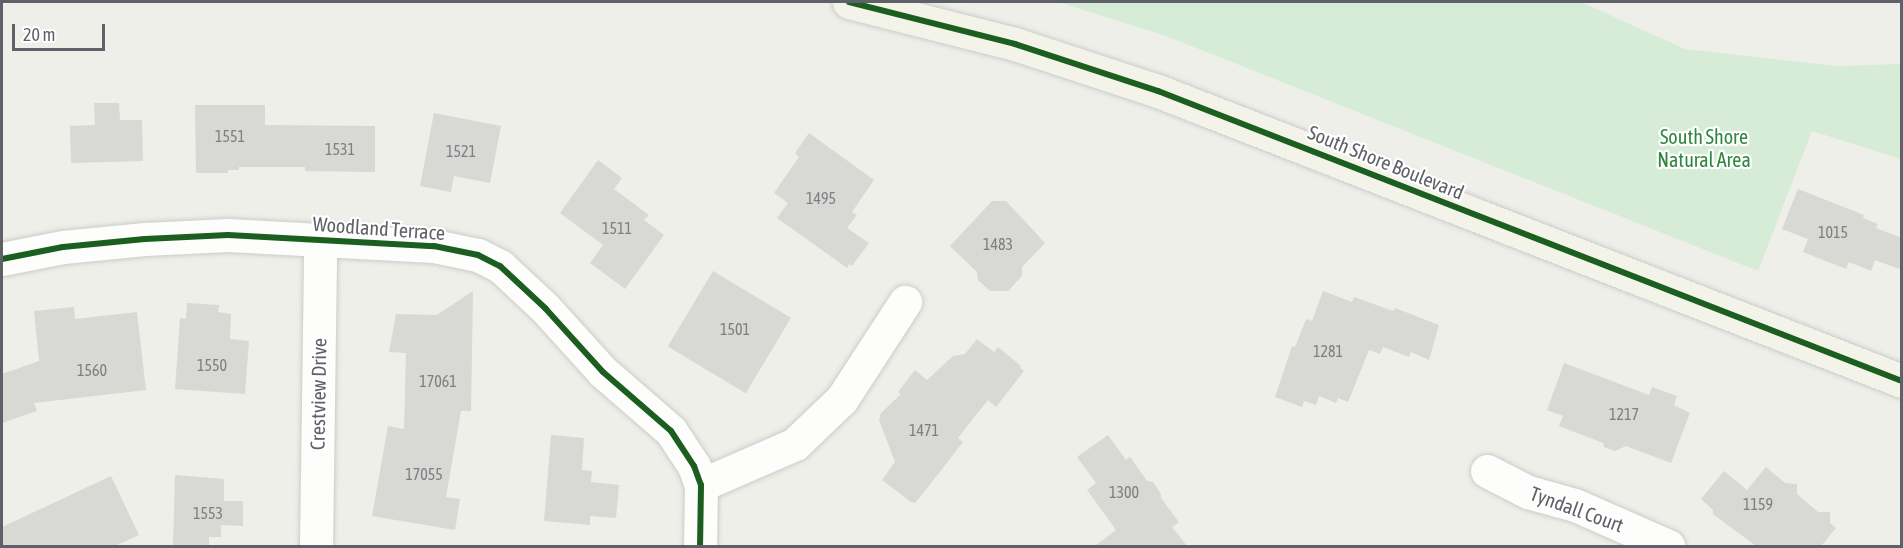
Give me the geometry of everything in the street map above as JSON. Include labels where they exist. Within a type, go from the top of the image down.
[{"type":"main road","name":"South Shore Boulevard","points":[[849,2],[1015,44],[1158,91],[1902,381]]},
{"type":"street","name":"Woodland Terrace","points":[[2,259],[63,247],[145,239],[228,236],[434,246],[478,255],[500,266],[545,308],[603,372],[672,431],[694,466],[701,485],[700,546]]},
{"type":"street","name":"Crestview Drive","points":[[316,546],[320,241]]},
{"type":"street","points":[[701,485],[795,444],[842,399],[905,302]]},
{"type":"street","name":"Tyndall Court","points":[[1487,471],[1528,492],[1575,505],[1668,546]]},
{"type":"green space","name":"South Shore Natural Area","points":[[1058,2],[1581,2],[1685,49],[1837,66],[1901,64],[1901,159],[1812,131],[1758,271],[1166,36]]},
{"type":"building","points":[[94,103],[119,103],[120,120],[142,120],[143,161],[71,163],[70,126],[95,125]]},
{"type":"building","points":[[195,105],[265,105],[265,125],[375,126],[375,172],[305,171],[305,167],[239,167],[239,170],[228,170],[228,173],[196,173]]},
{"type":"building","points":[[434,113],[501,126],[490,183],[454,176],[451,192],[420,186]]},
{"type":"building","points":[[809,133],[874,180],[852,212],[857,215],[847,228],[869,243],[852,266],[849,264],[847,268],[777,218],[788,203],[774,193],[799,157],[795,153]]},
{"type":"building","points":[[598,160],[622,178],[614,189],[649,215],[644,220],[664,235],[625,289],[590,263],[603,245],[560,213]]},
{"type":"building","points":[[1798,189],[1864,215],[1863,218],[1878,224],[1876,228],[1902,238],[1902,270],[1875,260],[1871,271],[1849,262],[1846,269],[1803,252],[1808,239],[1782,229]]},
{"type":"building","points":[[992,201],[1006,201],[1045,243],[1022,267],[1022,276],[1008,291],[990,291],[978,280],[977,272],[950,246]]},
{"type":"building","points":[[713,271],[791,318],[746,393],[668,346]]},
{"type":"building","points":[[473,291],[471,411],[461,411],[446,497],[460,499],[455,530],[372,516],[388,426],[404,429],[406,353],[389,352],[396,314],[437,315]]},
{"type":"building","points":[[1323,291],[1352,302],[1354,297],[1393,311],[1395,308],[1439,325],[1429,360],[1411,352],[1409,357],[1383,347],[1380,354],[1369,350],[1348,402],[1338,398],[1336,403],[1319,396],[1316,405],[1304,401],[1302,407],[1275,397],[1292,346],[1295,347],[1306,319],[1312,321]]},
{"type":"building","points":[[187,303],[219,305],[218,312],[231,314],[230,339],[249,341],[245,394],[175,389],[180,318],[186,319]]},
{"type":"building","points":[[74,307],[75,319],[137,312],[146,390],[34,403],[37,411],[2,423],[2,374],[39,361],[34,311]]},
{"type":"building","points":[[977,339],[994,352],[998,347],[1024,371],[996,407],[988,400],[958,438],[963,442],[915,503],[911,502],[882,480],[895,462],[879,420],[881,413],[901,394],[898,392],[915,370],[927,380],[953,356],[965,354]]},
{"type":"building","points":[[1564,363],[1649,395],[1652,387],[1677,396],[1674,405],[1690,413],[1671,463],[1626,446],[1615,451],[1604,447],[1603,443],[1559,426],[1563,416],[1547,410]]},
{"type":"building","points":[[551,435],[584,438],[582,470],[592,471],[591,482],[619,485],[616,518],[590,516],[590,525],[544,521]]},
{"type":"building","points":[[1108,435],[1126,460],[1130,457],[1147,481],[1153,482],[1161,498],[1179,522],[1172,527],[1187,546],[1095,546],[1116,530],[1087,490],[1096,483],[1077,457]]},
{"type":"building","points":[[1766,467],[1785,483],[1797,484],[1797,494],[1818,512],[1830,512],[1830,523],[1836,528],[1821,546],[1756,546],[1713,514],[1713,510],[1701,499],[1724,471],[1747,490]]},
{"type":"building","points":[[175,475],[224,479],[224,501],[243,501],[243,526],[221,525],[221,537],[209,537],[209,546],[173,546]]},
{"type":"building","points":[[111,476],[139,535],[115,546],[2,546],[2,527]]},
{"type":"cycle path","points":[[849,2],[1015,44],[1158,91],[1902,381]]},
{"type":"cycle path","points":[[2,259],[63,247],[145,239],[228,235],[434,246],[478,255],[500,266],[545,308],[603,372],[671,431],[694,466],[701,485],[700,546]]}]
